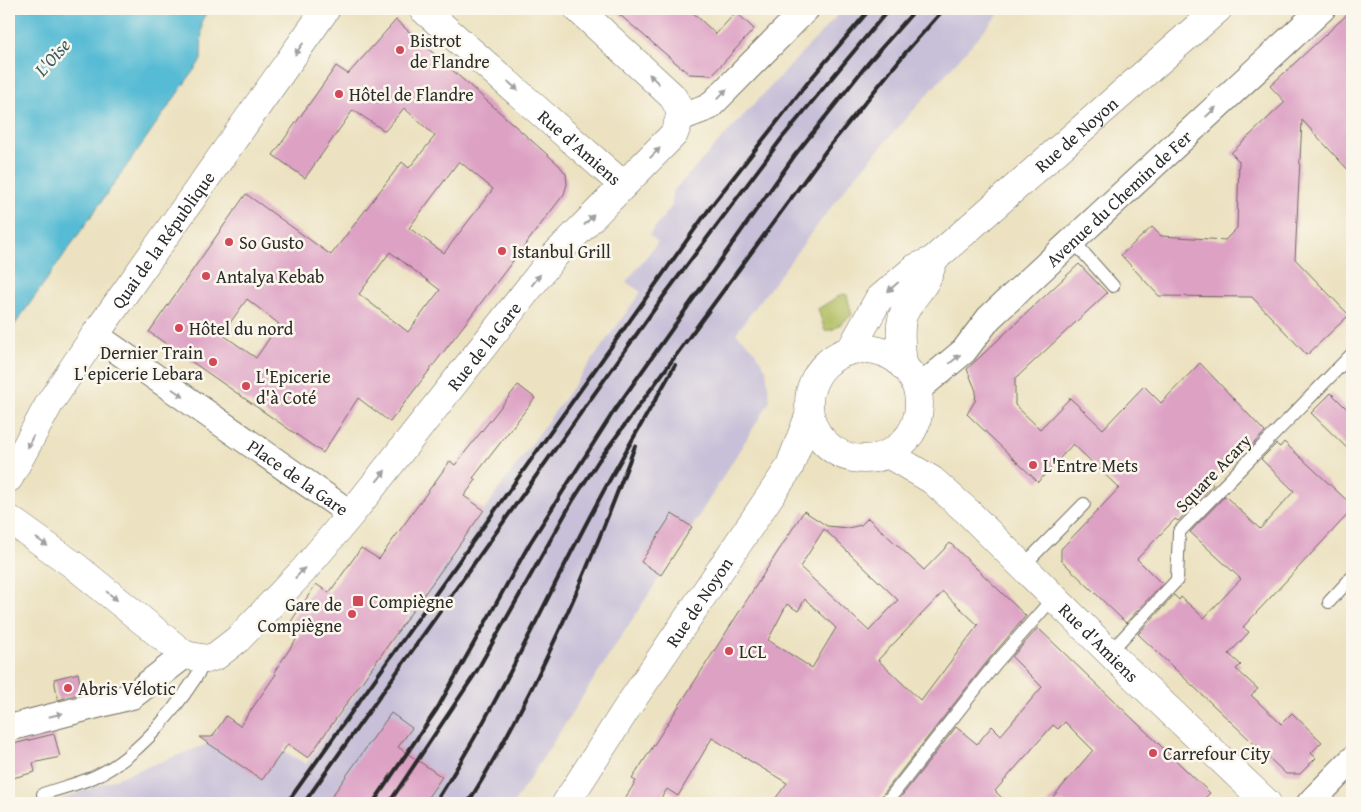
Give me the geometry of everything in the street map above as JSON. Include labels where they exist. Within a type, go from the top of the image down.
[{"type":"main road","name":"Quai de la République","points":[[9,478],[49,404],[95,335],[326,9]]},
{"type":"main road","name":"Rue d'Amiens","points":[[423,9],[623,185],[674,134],[680,118]]},
{"type":"main road","points":[[578,9],[672,96],[680,108],[680,118]]},
{"type":"main road","name":"Rue de Noyon","points":[[851,349],[878,300],[915,268],[933,260],[1218,9]]},
{"type":"main road","name":"Rue de la Gare","points":[[351,514],[555,255],[623,185]]},
{"type":"main road","name":"Rue de Noyon","points":[[903,366],[901,334],[904,312],[929,278],[933,260]]},
{"type":"main road","points":[[851,349],[876,350],[895,358],[912,377],[917,390],[919,414],[914,430],[904,444],[888,454],[866,460],[843,456],[831,450],[813,429],[809,416],[808,398],[813,381],[823,366],[838,354],[851,349]]},
{"type":"main road","name":"Rue de Noyon","points":[[566,803],[789,468],[809,416]]},
{"type":"main road","name":"Rue d'Amiens","points":[[914,430],[932,480]]},
{"type":"main road","name":"Rue d'Amiens","points":[[888,454],[932,480],[1267,803]]},
{"type":"main road","points":[[789,468],[843,456]]},
{"type":"main road","name":"Place de la Gare","points":[[196,657],[216,656],[238,639],[303,571],[351,514]]},
{"type":"main road","points":[[9,519],[196,657]]},
{"type":"street","points":[[680,118],[709,108],[806,9]]},
{"type":"street","name":"Avenue du Chemin de Fer","points":[[917,390],[964,351],[990,318],[1322,9]]},
{"type":"street","name":"Place de la Gare","points":[[95,335],[351,514]]},
{"type":"street","points":[[9,728],[132,696],[196,657]]},
{"type":"street","points":[[1310,803],[1352,760]]},
{"type":"lane","points":[[1073,241],[1113,286]]},
{"type":"lane","name":"Square Acary","points":[[1110,652],[1177,580],[1179,532],[1352,354]]},
{"type":"lane","points":[[1023,566],[1084,504]]},
{"type":"lane","points":[[1329,602],[1352,576]]},
{"type":"lane","points":[[886,803],[996,663],[1054,597]]},
{"type":"lane","points":[[43,794],[94,776],[128,756],[155,730],[197,675],[196,657]]},
{"type":"shaded area","points":[[843,9],[1003,9],[851,181],[736,333],[754,350],[766,369],[770,401],[692,527],[514,803],[51,803],[205,745],[226,716],[306,764],[484,510],[641,292],[626,282],[658,242],[649,235],[672,206],[672,192]]},
{"type":"green space","points":[[842,294],[847,295],[852,315],[834,329],[825,331],[818,309]]},
{"type":"water","name":"L'Oise","points":[[9,9],[209,9],[202,20],[201,60],[9,333]]},
{"type":"building","points":[[613,9],[689,9],[716,34],[736,12],[754,29],[712,75],[689,74]]},
{"type":"building","points":[[1352,10],[1352,174],[1302,120],[1295,259],[1349,315],[1307,355],[1252,297],[1159,296],[1121,255],[1152,227],[1161,236],[1225,240],[1237,228],[1239,161],[1231,153],[1285,102],[1270,86]]},
{"type":"building","points":[[396,20],[559,165],[566,174],[567,184],[564,194],[390,422],[358,398],[323,453],[149,332],[246,194],[331,255],[402,162],[409,168],[435,136],[404,108],[385,131],[353,110],[305,178],[273,155],[336,66],[348,74]],"holes":[[[459,161],[493,189],[444,253],[409,228]],[[390,252],[440,290],[408,332],[359,294]],[[247,299],[279,324],[256,358],[222,334]]]},
{"type":"building","points":[[1079,264],[1107,293],[1015,379],[1015,405],[1040,429],[1070,398],[1103,429],[1144,386],[1161,403],[1200,363],[1265,432],[1249,448],[1244,444],[1209,480],[1213,485],[1178,521],[1175,519],[1137,559],[1162,584],[1126,623],[1061,560],[1061,549],[1119,488],[1073,444],[1038,482],[967,414],[975,401],[976,391],[967,369]]},
{"type":"building","name":"Gare de Compiègne","points":[[518,385],[535,398],[473,478],[476,480],[464,496],[484,510],[308,758],[288,744],[262,780],[199,737],[212,737],[226,716],[240,726],[276,674],[274,672],[300,634],[288,626],[316,584],[329,593],[361,548],[379,559],[450,461],[455,465]]},
{"type":"building","points":[[1331,393],[1352,414],[1352,453],[1311,413]]},
{"type":"building","points":[[1284,442],[1352,505],[1352,510],[1243,627],[1249,632],[1229,654],[1241,665],[1236,669],[1258,689],[1251,695],[1281,724],[1292,713],[1322,742],[1311,753],[1316,758],[1300,774],[1286,774],[1138,634],[1174,595],[1179,600],[1181,597],[1204,618],[1241,579],[1190,532],[1225,496],[1260,529],[1294,491],[1261,459],[1276,444],[1280,447]]},
{"type":"building","points":[[804,511],[827,526],[848,528],[861,525],[868,518],[924,570],[950,543],[1026,616],[990,658],[878,803],[772,803],[787,783],[712,738],[678,796],[667,789],[658,803],[622,803],[636,781],[632,779]],"holes":[[[824,529],[898,600],[869,631],[800,567]],[[943,592],[978,625],[921,701],[878,660]],[[805,599],[836,628],[812,668],[768,640],[787,604],[798,611]]]},
{"type":"building","points":[[672,514],[692,527],[661,575],[641,562]]},
{"type":"building","points":[[1038,628],[1210,793],[1200,803],[1048,803],[1093,750],[1065,722],[1058,729],[1053,725],[995,791],[1007,803],[896,803],[956,727],[977,744],[992,726],[1001,735],[1042,687],[1012,657]]},
{"type":"building","name":"Abris Vélotic","points":[[78,673],[82,693],[58,700],[54,679]]},
{"type":"building","points":[[391,713],[412,728],[398,747],[442,777],[424,803],[327,803]]},
{"type":"building","points":[[54,734],[60,757],[33,763],[35,772],[9,779],[9,745]]},
{"type":"railway","points":[[287,803],[712,205],[809,81],[870,9]]},
{"type":"railway","points":[[304,803],[663,297],[782,138],[889,9]]},
{"type":"railway","points":[[373,803],[437,709],[530,543],[614,411],[795,155],[869,62],[916,9]]},
{"type":"railway","points":[[389,803],[475,674],[572,502],[599,460],[828,148],[906,52],[944,9]]},
{"type":"railway","points":[[435,803],[478,731],[575,544],[675,365]]},
{"type":"railway","points":[[468,803],[517,717],[560,629],[599,538],[635,446]]},
{"type":"place","name":"Bistrot de Flandre","points":[[400,50]]},
{"type":"place","name":"Hôtel de Flandre","points":[[339,94]]},
{"type":"place","name":"So Gusto","points":[[229,242]]},
{"type":"place","name":"Istanbul Grill","points":[[502,251]]},
{"type":"place","name":"Antalya Kebab","points":[[206,276]]},
{"type":"place","name":"Hôtel du nord","points":[[179,328]]},
{"type":"place","name":"Dernier Train L'epicerie Lebara","points":[[213,362]]},
{"type":"place","name":"L'Epicerie d'à Coté","points":[[246,386]]},
{"type":"place","name":"L'Entre Mets","points":[[1033,465]]},
{"type":"place","name":"Compiègne","points":[[358,601]]},
{"type":"place","name":"Gare de Compiègne","points":[[352,614]]},
{"type":"place","name":"LCL","points":[[729,651]]},
{"type":"place","name":"Abris Vélotic","points":[[68,688]]},
{"type":"place","name":"Carrefour City","points":[[1153,753]]}]
